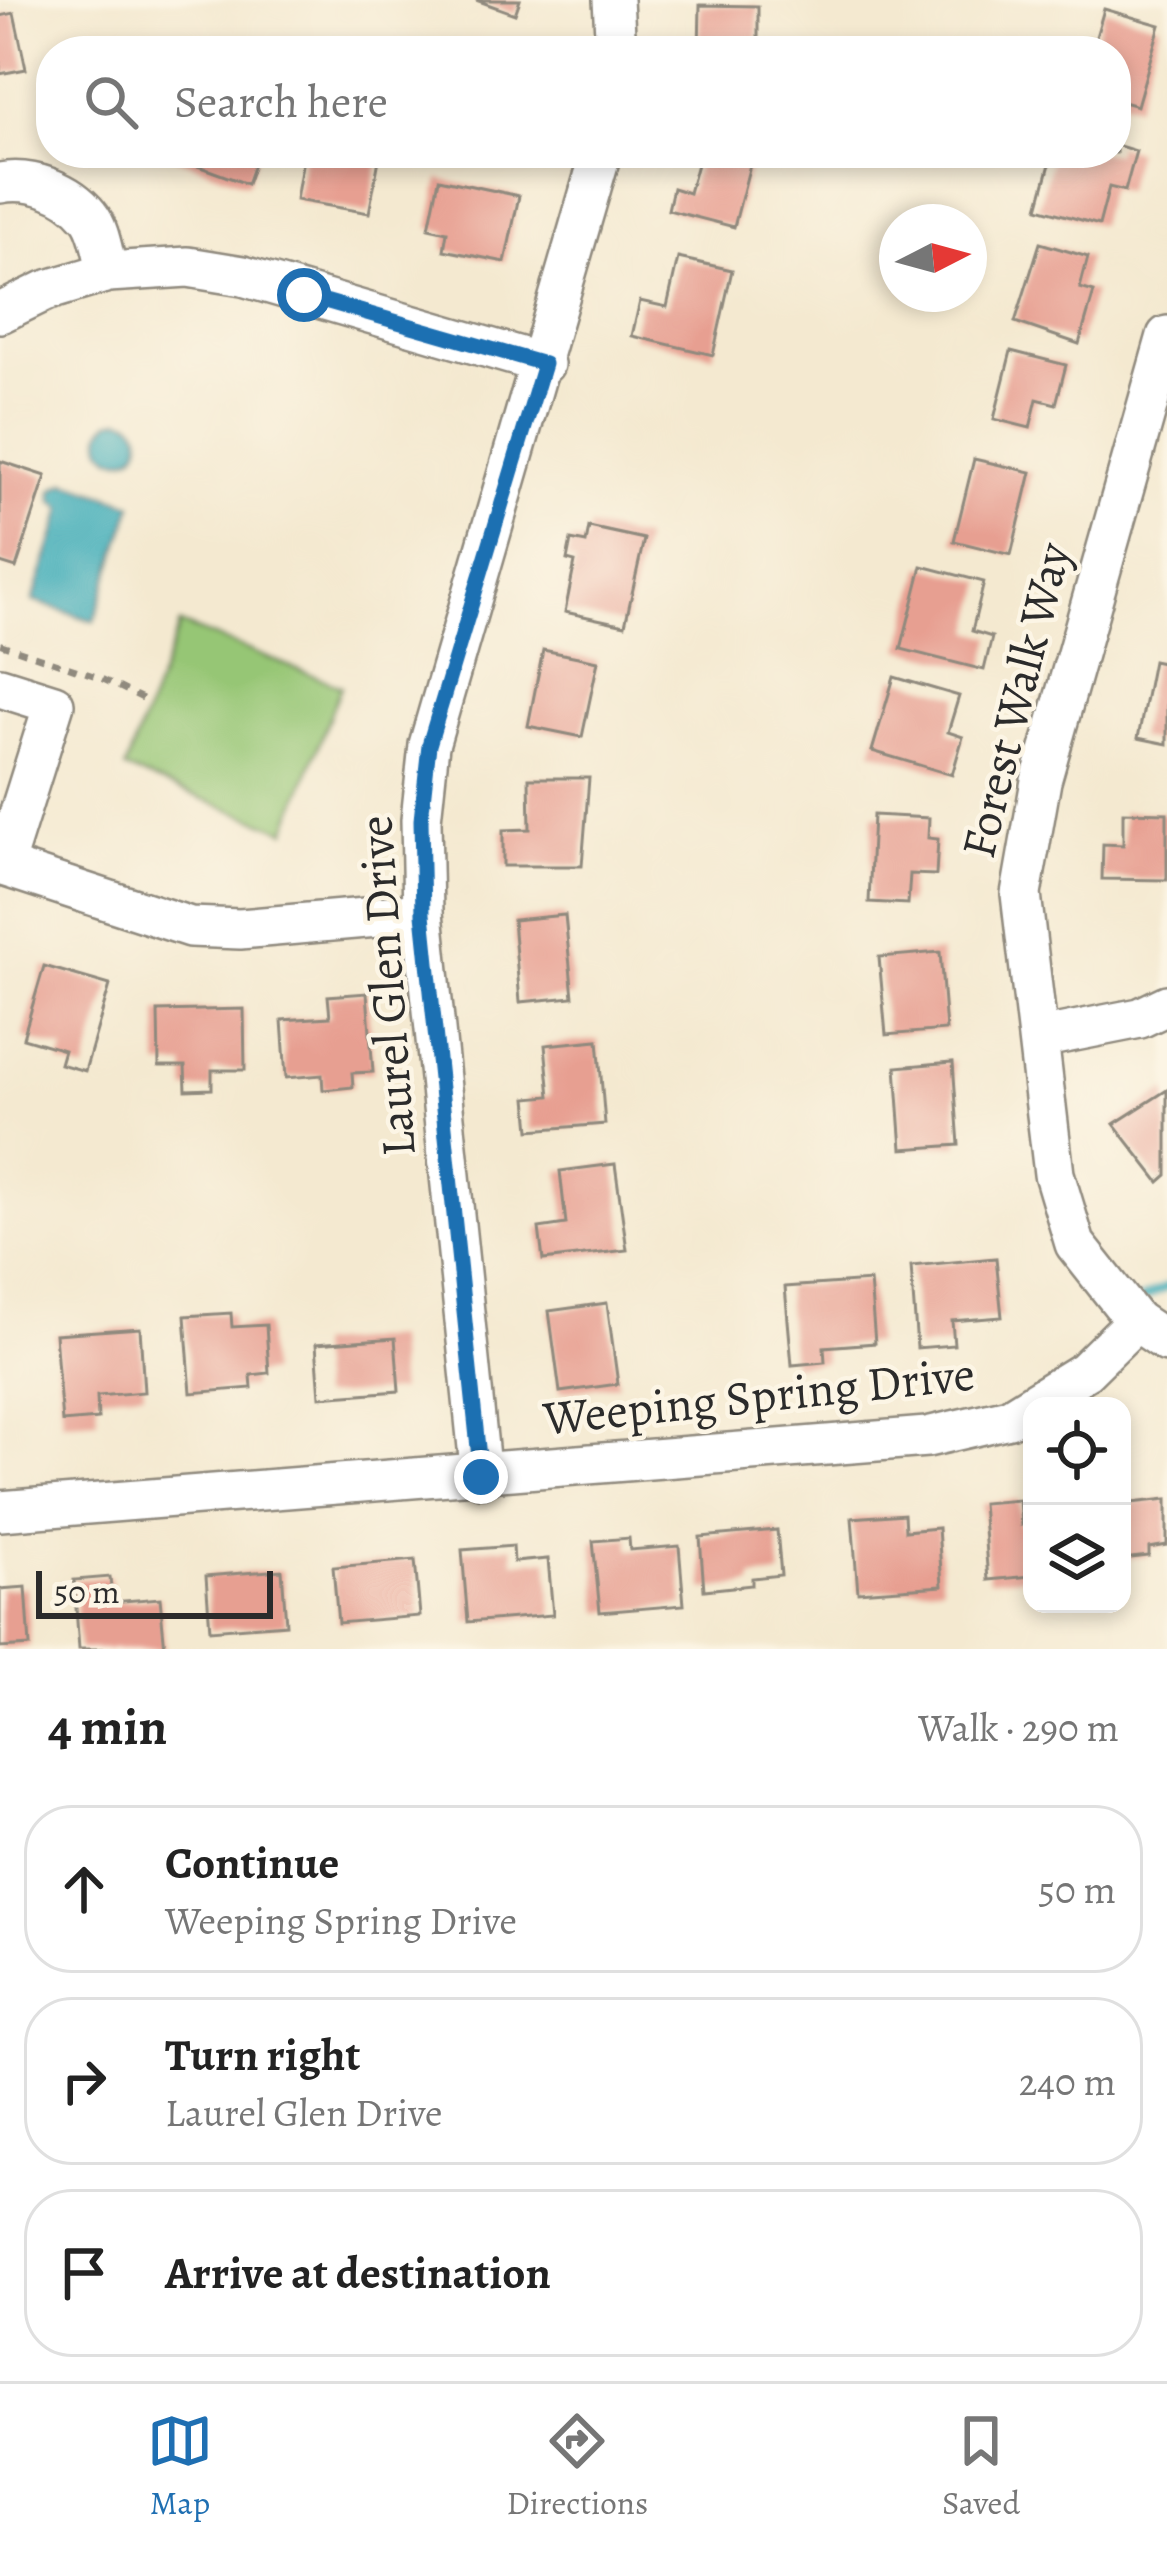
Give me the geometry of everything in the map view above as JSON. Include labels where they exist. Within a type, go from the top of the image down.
[{"type":"street","points":[[613,0],[615,36]]},
{"type":"street","name":"Laurel Glen Drive","points":[[481,1477],[423,914],[421,820],[429,745],[598,168]]},
{"type":"street","points":[[0,183],[16,180],[54,188],[91,217],[108,272]]},
{"type":"street","points":[[0,313],[45,291],[108,272],[188,267],[243,276],[544,364]]},
{"type":"street","name":"Forest Walk Way","points":[[1152,1332],[1075,1244],[1054,1174],[1021,894],[1037,803],[1167,336]]},
{"type":"street","points":[[0,687],[54,704],[1,866],[190,927],[240,929],[423,914]]},
{"type":"street","points":[[1039,1038],[1141,1018],[1167,1005]]},
{"type":"street","name":"Weeping Spring Drive","points":[[0,1511],[481,1477],[927,1437],[1009,1418],[1152,1332]]},
{"type":"path","points":[[0,644],[98,677],[150,702]]},
{"type":"green space","points":[[180,624],[341,686],[286,831],[125,769]]},
{"type":"water","points":[[121,419],[135,425],[141,439],[135,453],[121,459],[107,453],[101,439],[107,425]]},
{"type":"water","points":[[66,482],[133,504],[94,621],[33,601],[63,509],[53,501],[53,490]]},
{"type":"building","points":[[476,0],[520,0],[515,14]]},
{"type":"building","points":[[700,5],[758,6],[758,36],[699,36]]},
{"type":"building","points":[[1104,9],[1160,25],[1137,106],[1131,104],[1131,36],[1096,36]]},
{"type":"building","points":[[14,13],[26,69],[0,74],[0,16]]},
{"type":"building","points":[[1131,150],[1136,151],[1125,191],[1109,187],[1099,225],[1038,208],[1049,168],[1131,168]]},
{"type":"building","points":[[203,168],[253,168],[247,184]]},
{"type":"building","points":[[301,168],[377,168],[369,213],[296,200]]},
{"type":"building","points":[[696,168],[749,168],[734,227],[668,210],[673,188],[689,193]]},
{"type":"building","points":[[439,179],[519,196],[505,262],[444,250],[447,232],[429,228]]},
{"type":"building","points":[[1040,243],[1088,257],[1080,288],[1094,292],[1079,344],[1015,322]]},
{"type":"building","points":[[678,258],[732,270],[713,355],[632,336],[640,301],[667,307]]},
{"type":"building","points":[[1011,351],[1066,365],[1056,404],[1037,399],[1030,428],[994,419]]},
{"type":"building","points":[[974,459],[1031,472],[1011,555],[954,541]]},
{"type":"building","points":[[0,461],[46,476],[16,568],[0,563]]},
{"type":"building","points":[[589,527],[644,539],[625,625],[565,612],[575,562],[567,560],[571,540],[586,543]]},
{"type":"building","points":[[922,566],[984,582],[972,631],[992,637],[984,670],[901,649]]},
{"type":"building","points":[[543,650],[598,661],[582,737],[528,726]]},
{"type":"building","points":[[1153,661],[1167,664],[1167,744],[1138,738]]},
{"type":"building","points":[[894,677],[959,696],[948,732],[963,737],[952,775],[872,751]]},
{"type":"building","points":[[529,778],[589,778],[582,866],[503,866],[503,830],[530,829]]},
{"type":"building","points":[[1123,812],[1167,813],[1167,880],[1102,879],[1103,844],[1123,845]]},
{"type":"building","points":[[873,815],[929,818],[928,838],[938,839],[936,875],[910,874],[908,904],[869,902]]},
{"type":"building","points":[[565,915],[573,997],[520,1002],[513,920]]},
{"type":"building","points":[[940,952],[946,1030],[886,1035],[879,957]]},
{"type":"building","points":[[44,966],[110,985],[85,1071],[60,1064],[64,1050],[23,1038]]},
{"type":"building","points":[[367,993],[373,1072],[352,1073],[353,1087],[323,1090],[322,1075],[286,1078],[282,1020],[330,1017],[328,996]]},
{"type":"building","points":[[244,1009],[245,1070],[212,1070],[212,1089],[186,1090],[185,1066],[159,1066],[158,1011]]},
{"type":"building","points":[[598,1040],[605,1124],[530,1130],[527,1098],[550,1096],[545,1045]]},
{"type":"building","points":[[953,1062],[959,1145],[902,1149],[896,1067]]},
{"type":"building","points":[[1167,1090],[1167,1175],[1159,1182],[1114,1124]]},
{"type":"building","points":[[615,1164],[627,1250],[543,1260],[539,1228],[566,1224],[560,1171]]},
{"type":"building","points":[[996,1258],[1002,1317],[952,1321],[954,1345],[917,1348],[911,1266]]},
{"type":"building","points":[[870,1281],[875,1343],[824,1347],[825,1362],[792,1365],[785,1287]]},
{"type":"building","points":[[607,1303],[618,1384],[560,1392],[549,1311]]},
{"type":"building","points":[[231,1313],[232,1327],[266,1325],[269,1373],[251,1375],[252,1388],[191,1393],[185,1316]]},
{"type":"building","points":[[140,1328],[144,1392],[97,1396],[98,1419],[62,1422],[55,1334]]},
{"type":"building","points":[[395,1338],[399,1391],[320,1397],[316,1344]]},
{"type":"building","points":[[1167,1499],[1167,1545],[1149,1548],[1149,1556],[1131,1558],[1131,1503]]},
{"type":"building","points":[[1019,1500],[1023,1577],[988,1580],[982,1503]]},
{"type":"building","points":[[904,1514],[905,1531],[938,1528],[942,1586],[858,1592],[852,1518]]},
{"type":"building","points":[[777,1530],[781,1575],[752,1578],[752,1585],[704,1590],[700,1537]]},
{"type":"building","points":[[629,1538],[630,1550],[679,1546],[684,1605],[600,1612],[593,1541]]},
{"type":"building","points":[[513,1546],[514,1562],[548,1559],[553,1615],[468,1622],[462,1550]]},
{"type":"building","points":[[415,1560],[420,1616],[338,1623],[333,1567]]},
{"type":"building","points":[[282,1570],[286,1624],[210,1630],[206,1576]]},
{"type":"building","points":[[110,1577],[112,1602],[160,1598],[165,1649],[79,1649],[74,1580]]},
{"type":"building","points":[[26,1587],[30,1646],[0,1648],[0,1589]]},
{"type":"waterway","points":[[1136,1302],[1167,1287]]},
{"type":"route","points":[[304,295],[544,364],[429,745],[421,820],[423,914],[481,1477]]}]
